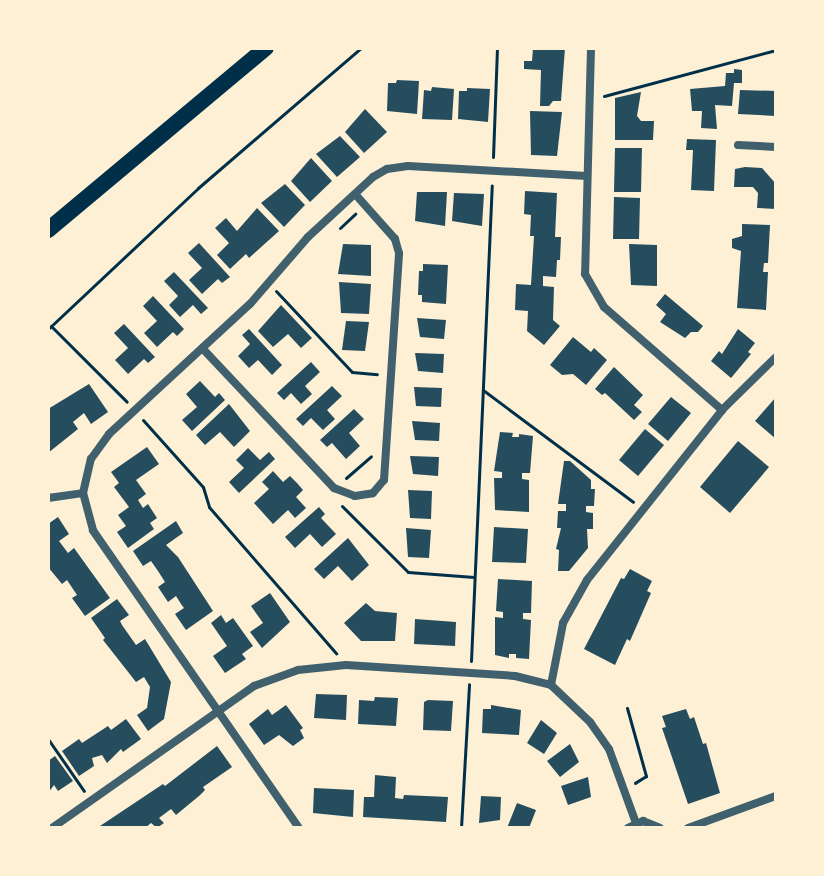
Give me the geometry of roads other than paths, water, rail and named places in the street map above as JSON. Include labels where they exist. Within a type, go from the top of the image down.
[{"type":"highway","points":[[48,230],[266,48]]},
{"type":"street","points":[[591,48],[585,274],[604,307],[722,410]]},
{"type":"street","points":[[738,145],[776,147]]},
{"type":"street","points":[[299,828],[216,713],[93,530],[83,493],[91,459],[109,434],[203,349],[308,237],[373,177],[387,169],[408,166],[587,176]]},
{"type":"street","points":[[203,349],[334,488],[355,496],[373,493],[384,480],[399,253],[395,239],[356,195]]},
{"type":"street","points":[[551,685],[563,623],[587,580],[722,410],[776,357]]},
{"type":"street","points":[[48,498],[83,493]]},
{"type":"street","points":[[52,828],[254,686],[298,670],[346,665],[515,676],[551,685],[590,722],[609,749],[627,796],[632,825],[651,822],[660,828]]},
{"type":"street","points":[[688,828],[776,796]]}]
